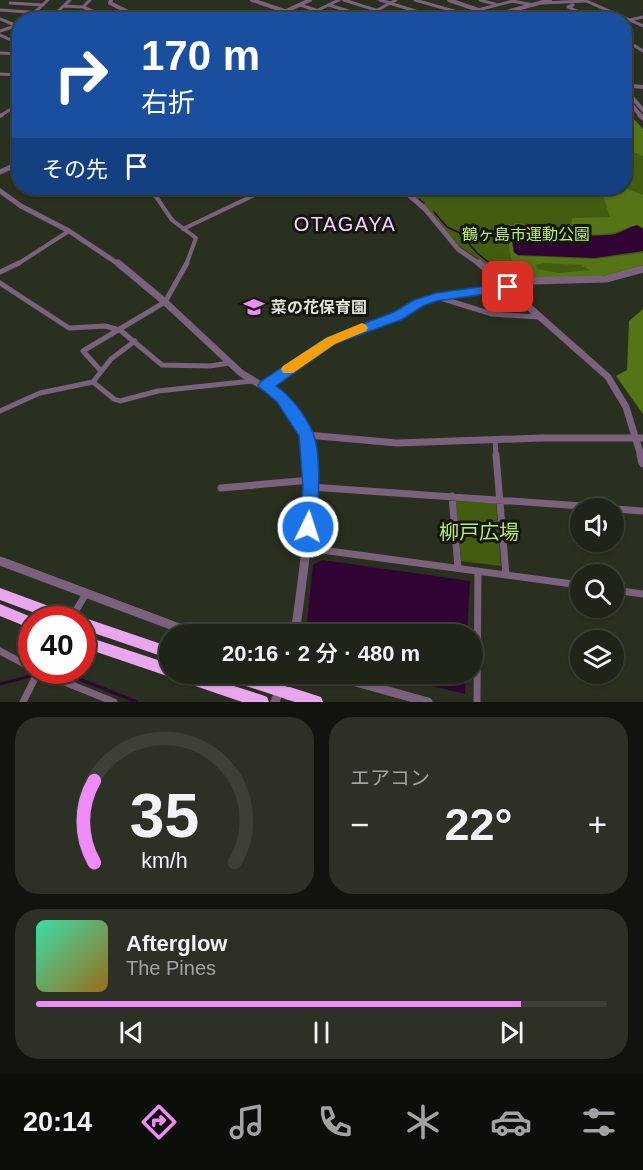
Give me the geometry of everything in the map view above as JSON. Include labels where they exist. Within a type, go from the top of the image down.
[{"type":"highway","points":[[0,594],[34,606]]},
{"type":"highway","points":[[0,610],[18,617]]},
{"type":"highway","points":[[96,628],[159,649]]},
{"type":"highway","points":[[96,646],[159,667]]},
{"type":"highway","points":[[208,684],[262,702]]},
{"type":"highway","points":[[260,684],[316,702]]},
{"type":"street","points":[[0,8],[16,0]]},
{"type":"street","points":[[0,8],[34,12],[48,0]]},
{"type":"street","points":[[57,12],[70,0]]},
{"type":"street","points":[[82,7],[90,0]]},
{"type":"street","points":[[111,0],[111,5],[122,11]]},
{"type":"street","points":[[252,0],[286,11],[310,0]]},
{"type":"street","points":[[318,10],[342,0],[383,12]]},
{"type":"street","points":[[380,0],[418,12]]},
{"type":"street","points":[[373,12],[396,0]]},
{"type":"street","points":[[415,0],[455,12]]},
{"type":"street","points":[[449,0],[486,12]]},
{"type":"street","points":[[480,0],[497,5]]},
{"type":"street","points":[[507,0],[534,4]]},
{"type":"street","points":[[542,3],[550,0]]},
{"type":"street","points":[[504,12],[534,4],[586,0],[606,11]]},
{"type":"street","points":[[469,12],[513,1]]},
{"type":"street","points":[[571,2],[573,5],[568,7],[579,12]]},
{"type":"street","points":[[10,3],[43,5]]},
{"type":"street","points":[[300,5],[324,12]]},
{"type":"street","points":[[329,5],[353,12]]},
{"type":"street","points":[[64,6],[82,7],[92,11]]},
{"type":"street","points":[[5,21],[12,16]]},
{"type":"street","points":[[0,19],[12,23]]},
{"type":"street","points":[[632,96],[643,110]]},
{"type":"street","points":[[632,105],[643,118]]},
{"type":"street","points":[[0,191],[21,206],[69,231],[122,266],[165,302],[229,363],[252,381],[265,386],[282,398],[306,435],[311,484],[307,548],[296,624]]},
{"type":"street","points":[[101,371],[83,351],[165,302],[176,285],[194,247],[196,238],[172,220],[154,195]]},
{"type":"street","points":[[183,229],[254,195]]},
{"type":"street","points":[[409,195],[425,209],[458,249],[487,269],[608,377],[621,395],[640,438],[643,463]]},
{"type":"street","points":[[0,272],[16,265],[69,231]]},
{"type":"street","points":[[265,386],[330,341],[399,316],[419,303],[436,297],[508,287],[532,281],[606,279],[643,269]]},
{"type":"street","points":[[0,283],[69,328],[105,326],[120,330],[162,365],[210,366],[229,363]]},
{"type":"street","points":[[436,297],[492,314],[541,317]]},
{"type":"street","points":[[0,411],[40,393],[93,382],[111,359],[135,341]]},
{"type":"street","points":[[93,382],[114,399],[120,401],[158,392],[252,381]]},
{"type":"street","points":[[306,435],[397,443],[495,439],[640,438]]},
{"type":"street","points":[[495,439],[506,574]]},
{"type":"street","points":[[221,488],[311,484],[570,506]]},
{"type":"street","points":[[452,496],[458,568]]},
{"type":"street","points":[[624,510],[643,511]]},
{"type":"street","points":[[307,548],[570,584]]},
{"type":"street","points":[[0,561],[168,624]]},
{"type":"street","points":[[477,702],[478,570]]},
{"type":"street","points":[[624,591],[643,594]]},
{"type":"street","points":[[77,606],[86,594]]},
{"type":"street","points":[[0,651],[18,660]]},
{"type":"street","points":[[23,702],[30,684]]},
{"type":"street","points":[[70,684],[114,702]]},
{"type":"street","points":[[275,702],[281,684]]},
{"type":"street","points":[[363,684],[428,702]]},
{"type":"green space","points":[[632,117],[643,129],[643,156],[632,151]]},
{"type":"green space","name":"鶴ヶ島市運動公園","points":[[632,150],[643,154],[643,267],[600,279],[512,282],[458,245],[411,195],[632,195]]},
{"type":"green space","points":[[632,191],[643,195],[643,228],[631,226],[612,233],[589,234],[553,231],[519,224],[512,233],[513,252],[518,256],[595,259],[643,253],[643,265],[598,277],[517,280],[509,243],[511,229],[515,223],[571,229],[572,218],[610,217],[603,195],[632,195]],"holes":[[[543,263],[581,265],[590,270],[559,273],[537,269],[536,265]]]},
{"type":"green space","points":[[643,309],[643,414],[616,376],[627,370],[629,321]]},
{"type":"green space","name":"柳戸広場","points":[[456,501],[496,503],[501,566],[461,561]]},
{"type":"shaded area","points":[[517,224],[580,235],[615,234],[637,225],[643,229],[643,251],[595,258],[518,255],[514,252],[512,237]]},
{"type":"shaded area","points":[[322,560],[470,581],[468,624],[308,624],[313,565]]},
{"type":"shaded area","points":[[424,684],[466,684],[465,694]]},
{"type":"waterway","points":[[419,199],[424,203]]},
{"type":"waterway","points":[[434,212],[447,227],[460,233],[477,253],[492,265]]},
{"type":"waterway","points":[[490,263],[512,280]]},
{"type":"waterway","points":[[0,684],[18,679]]},
{"type":"waterway","points":[[92,684],[137,702]]},
{"type":"slow traffic","points":[[288,369],[330,341],[362,328]]},
{"type":"place","name":"菜の花保育園","points":[[254,307]]},
{"type":"district","name":"OTAGAYA","points":[[345,224]]},
{"type":"route","points":[[308,527],[311,480],[306,435],[292,410],[282,398],[265,386],[330,341],[360,328],[399,316],[419,303],[436,297],[508,287]]}]
